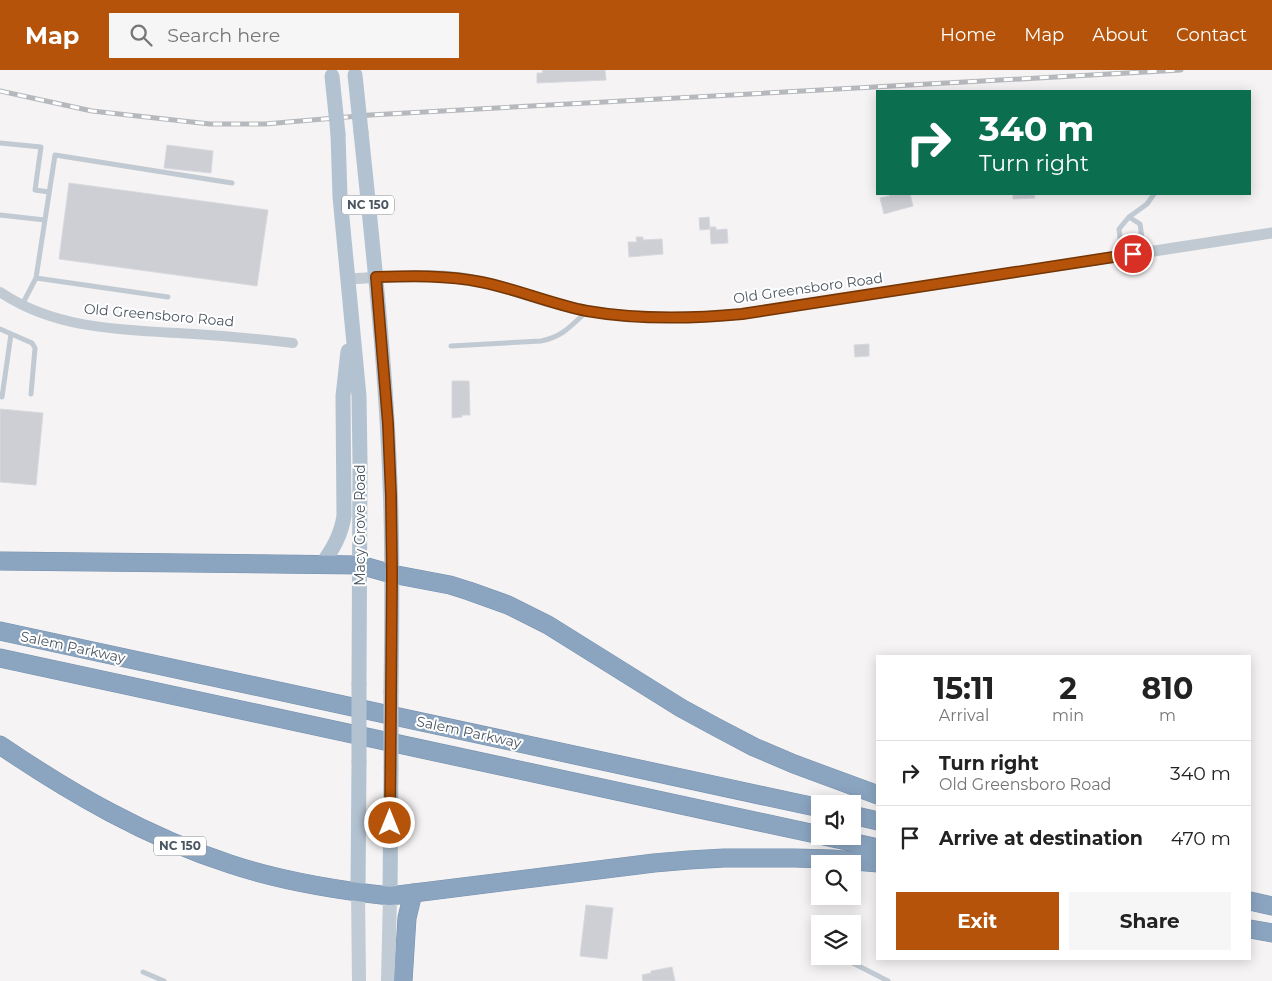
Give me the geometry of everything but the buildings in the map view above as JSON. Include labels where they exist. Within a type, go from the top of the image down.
[{"type":"highway","points":[[0,561],[360,565],[392,574],[450,585],[508,605],[548,625],[681,708],[754,747],[876,794]]},
{"type":"highway","name":"Salem Parkway","points":[[0,631],[811,806]]},
{"type":"highway","name":"Salem Parkway","points":[[0,658],[811,834]]},
{"type":"highway","name":"NC 150","points":[[0,745],[98,806],[164,840],[261,873],[290,880],[390,896]]},
{"type":"highway","points":[[861,817],[876,821]]},
{"type":"highway","name":"Salem Parkway","points":[[861,844],[876,848]]},
{"type":"highway","points":[[390,896],[689,860],[758,858],[832,859],[876,863]]},
{"type":"highway","points":[[403,981],[407,918],[413,893]]},
{"type":"highway","points":[[1251,901],[1272,906]]},
{"type":"highway","points":[[1251,929],[1272,933]]},
{"type":"main road","name":"NC 150","points":[[355,72],[376,277],[388,424],[391,491],[390,896]]},
{"type":"main road","name":"Macy Grove Road","points":[[332,73],[338,134],[340,197],[359,396],[359,981]]},
{"type":"main road","name":"NC 150","points":[[322,564],[337,541],[344,516],[343,396],[352,317]]},
{"type":"main road","points":[[388,981],[390,896]]},
{"type":"street","name":"Old Greensboro Road","points":[[348,279],[419,276],[463,278],[500,286],[563,306],[587,311],[616,315],[691,318],[742,314],[1272,233]]},
{"type":"street","name":"Old Greensboro Road","points":[[0,294],[22,305],[77,324],[103,328],[219,335],[293,343]]},
{"type":"lane","points":[[0,143],[41,147],[35,190],[49,192]]},
{"type":"lane","points":[[22,305],[36,278],[55,155],[232,184]]},
{"type":"lane","points":[[1122,256],[1119,229],[1153,195]]},
{"type":"lane","points":[[0,216],[45,220]]},
{"type":"lane","points":[[1129,217],[1140,224],[1144,252]]},
{"type":"lane","points":[[36,278],[168,297]]},
{"type":"lane","points":[[451,346],[550,340],[565,332],[587,311]]},
{"type":"lane","points":[[0,329],[32,343],[35,348],[31,394]]},
{"type":"lane","points":[[2,397],[11,334]]},
{"type":"lane","points":[[857,965],[888,981]]},
{"type":"lane","points":[[143,972],[164,981]]},
{"type":"railway","points":[[0,91],[92,111],[210,124],[265,124],[370,115],[1181,70]]},
{"type":"route","points":[[390,823],[391,496],[388,424],[376,277],[444,276],[463,278],[500,286],[563,306],[587,311],[641,317],[691,318],[742,314],[1133,254]]}]
